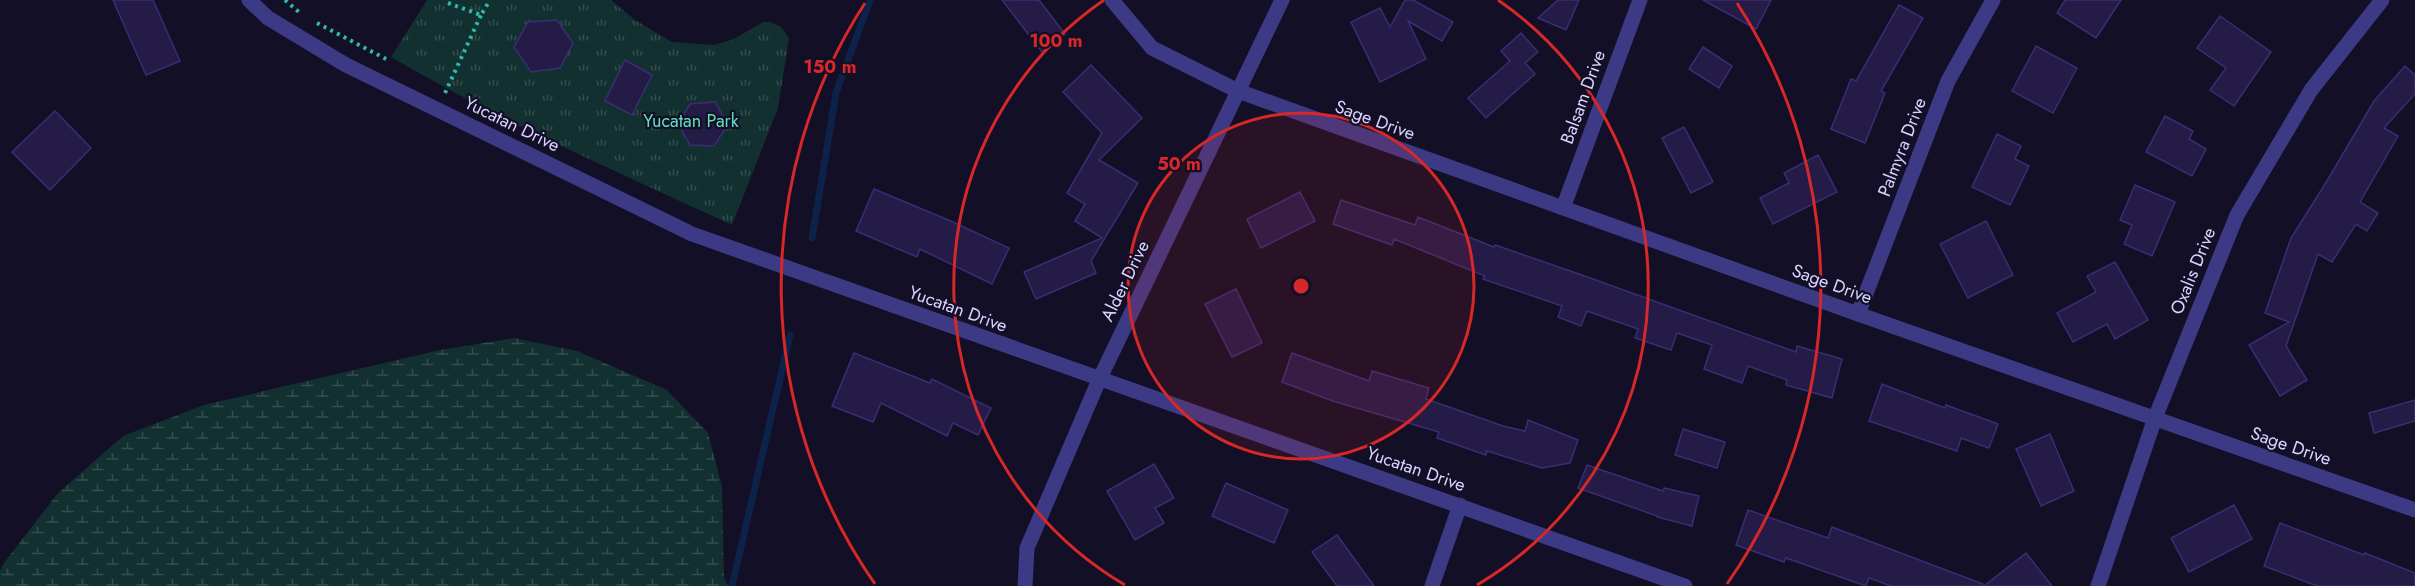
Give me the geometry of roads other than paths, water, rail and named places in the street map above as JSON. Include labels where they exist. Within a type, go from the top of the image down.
[{"type":"street","name":"Yucatan Drive","points":[[249,0],[268,18],[346,65],[692,234],[1685,586]]},
{"type":"street","name":"Sage Drive","points":[[1112,0],[1152,48],[1238,91],[1858,314],[2415,510]]},
{"type":"street","name":"Alder Drive","points":[[1025,586],[1027,548],[1099,380],[1282,0]]},
{"type":"street","name":"Balsam Drive","points":[[1563,208],[1640,0]]},
{"type":"street","name":"Palmyra Drive","points":[[1858,314],[1948,81],[1993,0]]},
{"type":"street","name":"Oxalis Drive","points":[[2098,586],[2154,418],[2237,215],[2311,90],[2382,0]]},
{"type":"street","points":[[1432,586],[1460,505]]},
{"type":"waterway","points":[[812,238],[836,93],[870,0]]},
{"type":"waterway","points":[[732,586],[790,335]]},
{"type":"park label","name":"Yucatan Park","points":[[691,121]]}]
